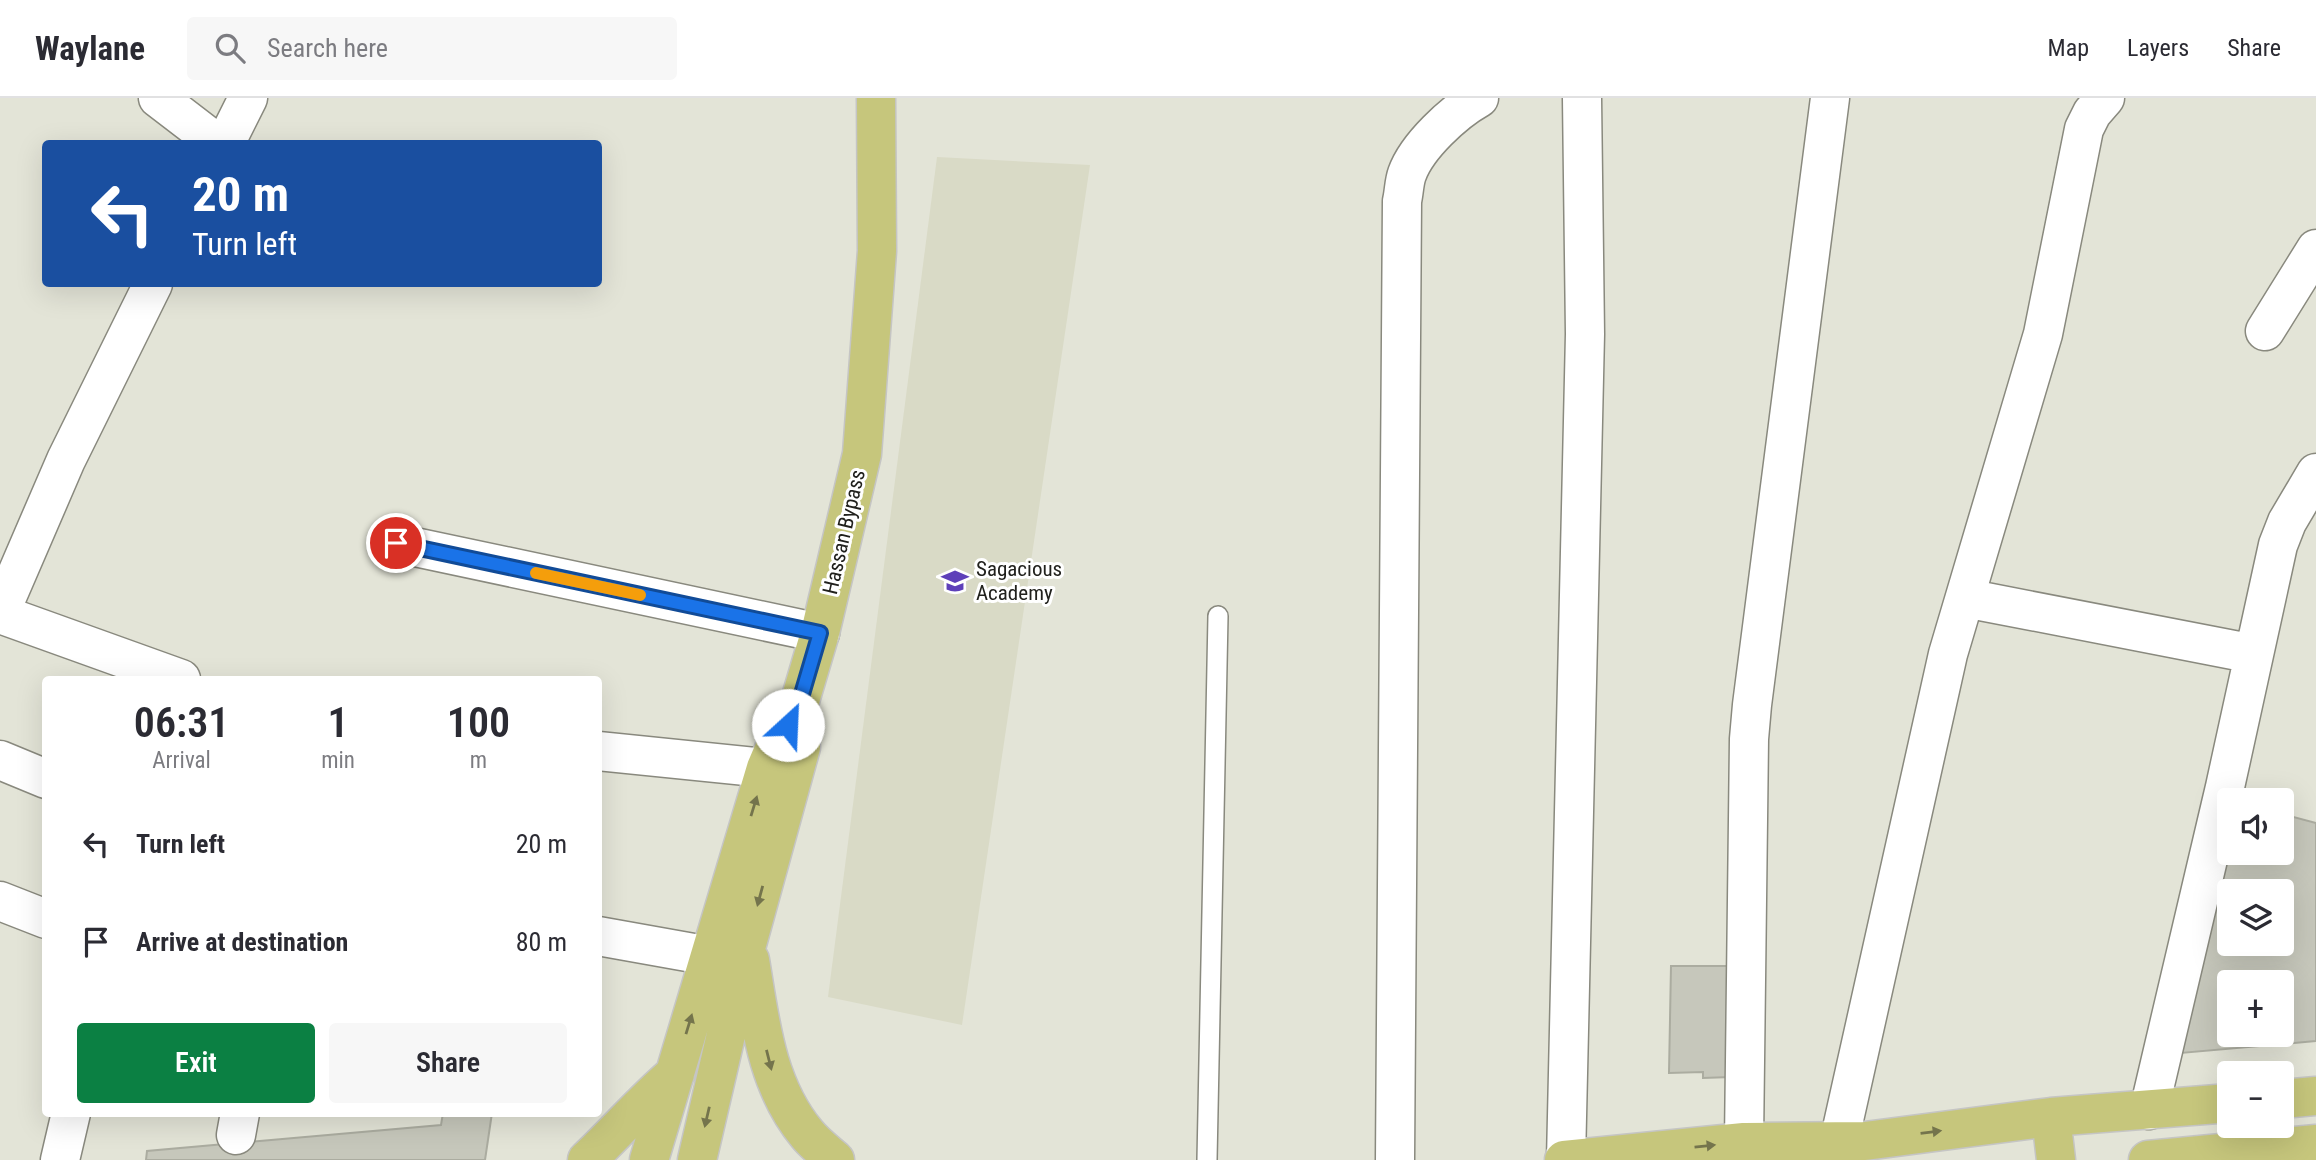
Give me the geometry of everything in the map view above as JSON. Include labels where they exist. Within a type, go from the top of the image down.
[{"type":"highway","name":"Hassan Bypass","points":[[696,1160],[747,944],[801,747],[797,711],[820,633],[862,454],[877,251],[876,98]]},
{"type":"highway","points":[[649,1160],[766,768],[778,740],[797,711]]},
{"type":"highway","points":[[747,944],[770,1067],[788,1108],[808,1136],[835,1160]]},
{"type":"highway","points":[[587,1160],[622,1127],[642,1102],[674,1074]]},
{"type":"highway","points":[[2294,1098],[2316,1096]]},
{"type":"highway","points":[[1565,1160],[1744,1142],[1839,1142],[2051,1118],[2217,1104]]},
{"type":"highway","points":[[2051,1118],[2056,1160]]},
{"type":"highway","points":[[2148,1160],[2316,1144]]},
{"type":"street","points":[[158,98],[213,140]]},
{"type":"street","points":[[227,140],[248,98]]},
{"type":"street","points":[[1395,1160],[1402,201],[1407,174],[1421,148],[1465,106],[1479,98]]},
{"type":"street","points":[[1565,1160],[1585,334],[1581,98]]},
{"type":"street","points":[[1744,1142],[1751,716],[1830,98]]},
{"type":"street","points":[[1839,1142],[1948,654],[2043,334],[2084,129],[2092,113],[2105,98]]},
{"type":"street","points":[[2265,331],[2316,249]]},
{"type":"street","points":[[152,287],[66,460],[0,613],[173,676]]},
{"type":"street","points":[[2149,1110],[2225,787],[2278,545],[2302,515],[2316,473]]},
{"type":"street","points":[[396,543],[820,633]]},
{"type":"street","points":[[1965,598],[2254,654]]},
{"type":"street","points":[[602,751],[766,768]]},
{"type":"street","points":[[0,760],[42,777]]},
{"type":"street","points":[[0,901],[42,917]]},
{"type":"street","points":[[602,937],[710,956]]},
{"type":"street","points":[[60,1160],[70,1117]]},
{"type":"lane","points":[[1207,1160],[1218,616]]},
{"type":"shaded area","name":"Sagacious Academy","points":[[937,157],[1090,165],[962,1025],[828,997]]},
{"type":"building","points":[[2294,817],[2316,823],[2316,1041],[2294,1043],[2294,970],[2217,970],[2217,1047],[2248,1047],[2181,1053],[2217,898],[2217,956],[2294,956],[2294,879],[2221,879],[2225,865],[2294,865]]},
{"type":"building","points":[[1671,966],[1734,966],[1731,1077],[1703,1078],[1703,1072],[1669,1073]]},
{"type":"building","points":[[442,1117],[491,1117],[485,1160],[146,1160],[147,1151],[441,1125]]},
{"type":"slow traffic","points":[[536,573],[640,595]]},
{"type":"place","name":"Sagacious Academy","points":[[955,581]]},
{"type":"route","points":[[396,543],[820,633],[797,711],[788,725]]}]
